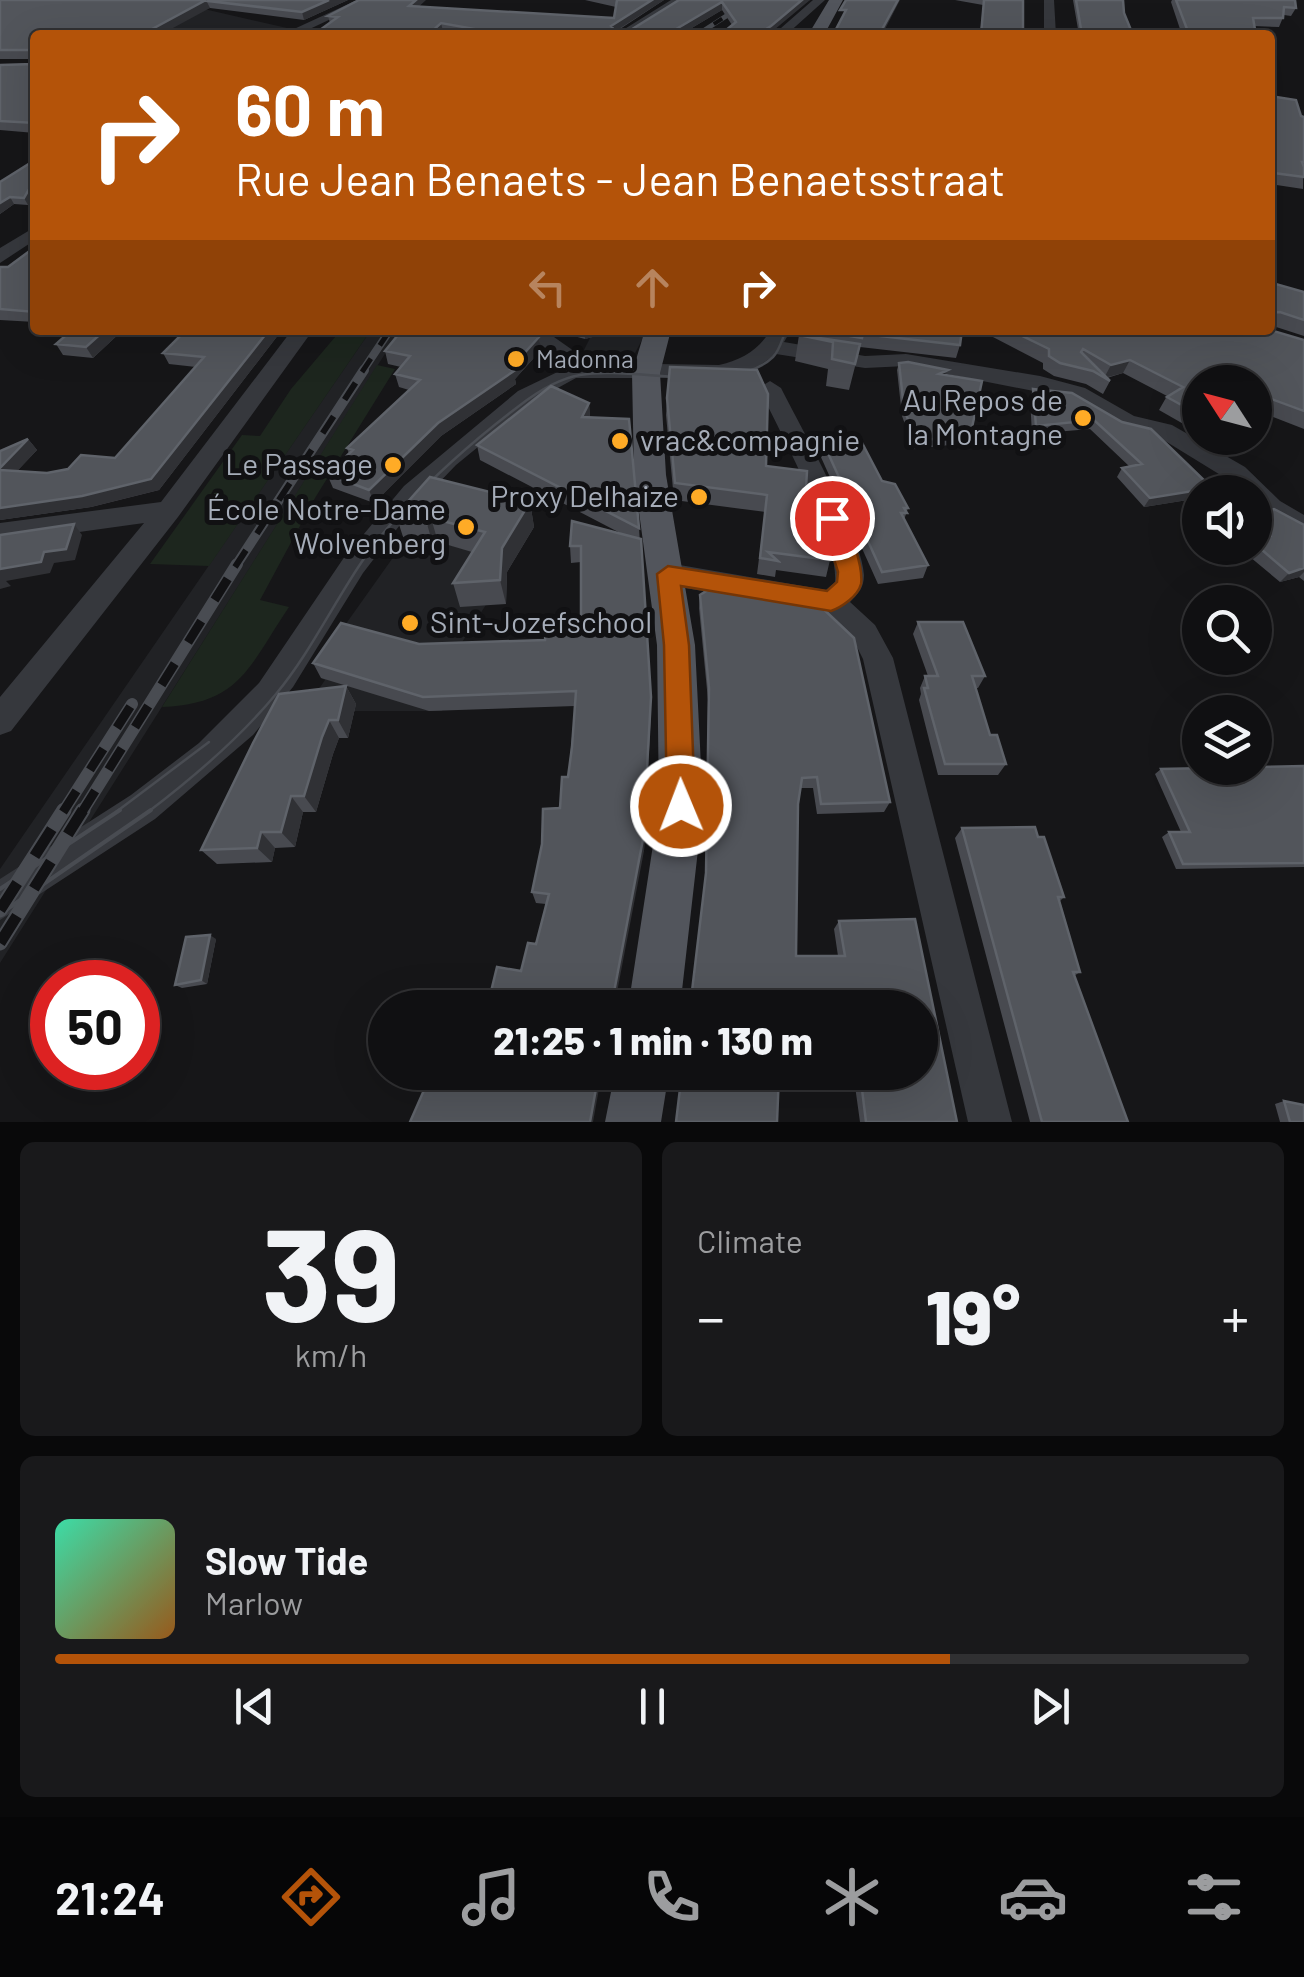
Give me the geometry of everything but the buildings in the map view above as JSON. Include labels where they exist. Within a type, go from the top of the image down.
[{"type":"main road","points":[[819,30],[836,0]]},
{"type":"main road","points":[[656,335],[646,369],[650,475],[676,645],[681,806],[656,990]]},
{"type":"main road","points":[[633,1122],[639,1090]]},
{"type":"street","points":[[306,30],[366,0]]},
{"type":"street","points":[[629,30],[679,0]]},
{"type":"street","points":[[784,30],[820,0]]},
{"type":"street","points":[[1048,0],[1050,30]]},
{"type":"street","points":[[4,251],[30,235]]},
{"type":"street","points":[[4,251],[30,251]]},
{"type":"street","points":[[0,720],[169,510],[299,335]]},
{"type":"street","points":[[537,335],[582,365],[583,370]]},
{"type":"street","points":[[0,901],[174,780],[244,721],[269,694],[352,566],[418,488],[464,446],[557,377],[583,370],[646,369],[711,360],[754,364],[778,338],[865,362],[906,360],[1040,383],[1077,394],[1126,422],[1164,430],[1236,473],[1271,508],[1304,527]]},
{"type":"street","points":[[770,388],[834,522],[850,572],[849,586],[831,602]]},
{"type":"street","points":[[0,533],[169,510]]},
{"type":"street","points":[[668,574],[831,602],[866,634],[878,658],[990,1122]]},
{"type":"shaded area","points":[[135,0],[165,0],[287,28],[281,30],[84,30]]},
{"type":"shaded area","points":[[337,335],[368,335],[209,566],[150,564],[242,435],[260,436],[291,389]]},
{"type":"shaded area","points":[[368,335],[397,335],[0,963],[0,869]]},
{"type":"shaded area","points":[[592,335],[644,335],[633,357],[582,354]]},
{"type":"shaded area","points":[[377,365],[395,369],[315,498],[260,600],[289,607],[252,664],[226,690],[188,704],[162,707]]},
{"type":"shaded area","name":"Sint-Jozefschool","points":[[409,535],[407,540],[434,548],[438,542],[490,556],[505,575],[450,661],[442,711],[304,711],[325,680],[321,678],[338,635]]},
{"type":"tram line","points":[[148,812],[215,757],[276,694],[363,560],[416,497],[455,458],[526,401],[555,383],[580,375],[733,375],[755,369],[773,357],[784,335]]},
{"type":"tram line","points":[[116,812],[209,742]]},
{"type":"tram line","points":[[0,889],[120,810]]},
{"type":"tram line","points":[[0,914],[151,810]]},
{"type":"railway","points":[[705,30],[751,0]]},
{"type":"railway","points":[[362,372],[387,335]]},
{"type":"railway","points":[[235,567],[364,370]]},
{"type":"railway","points":[[82,812],[237,564]]},
{"type":"railway","points":[[63,812],[132,704]]},
{"type":"railway","points":[[0,910],[64,810]]},
{"type":"railway","points":[[0,943],[83,810]]},
{"type":"place","name":"Madonna","points":[[516,359]]},
{"type":"place","name":"Au Repos de la Montagne","points":[[1083,418]]},
{"type":"place","name":"vrac&compagnie","points":[[620,441]]},
{"type":"place","name":"Le Passage","points":[[393,465]]},
{"type":"place","name":"Proxy Delhaize","points":[[699,497]]},
{"type":"place","name":"École Notre-Dame Wolvenberg","points":[[466,527]]},
{"type":"place","name":"Sint-Jozefschool","points":[[410,623]]},
{"type":"route","points":[[681,806],[676,645],[668,574],[805,594],[831,602],[849,586],[850,572],[832,518]]}]
